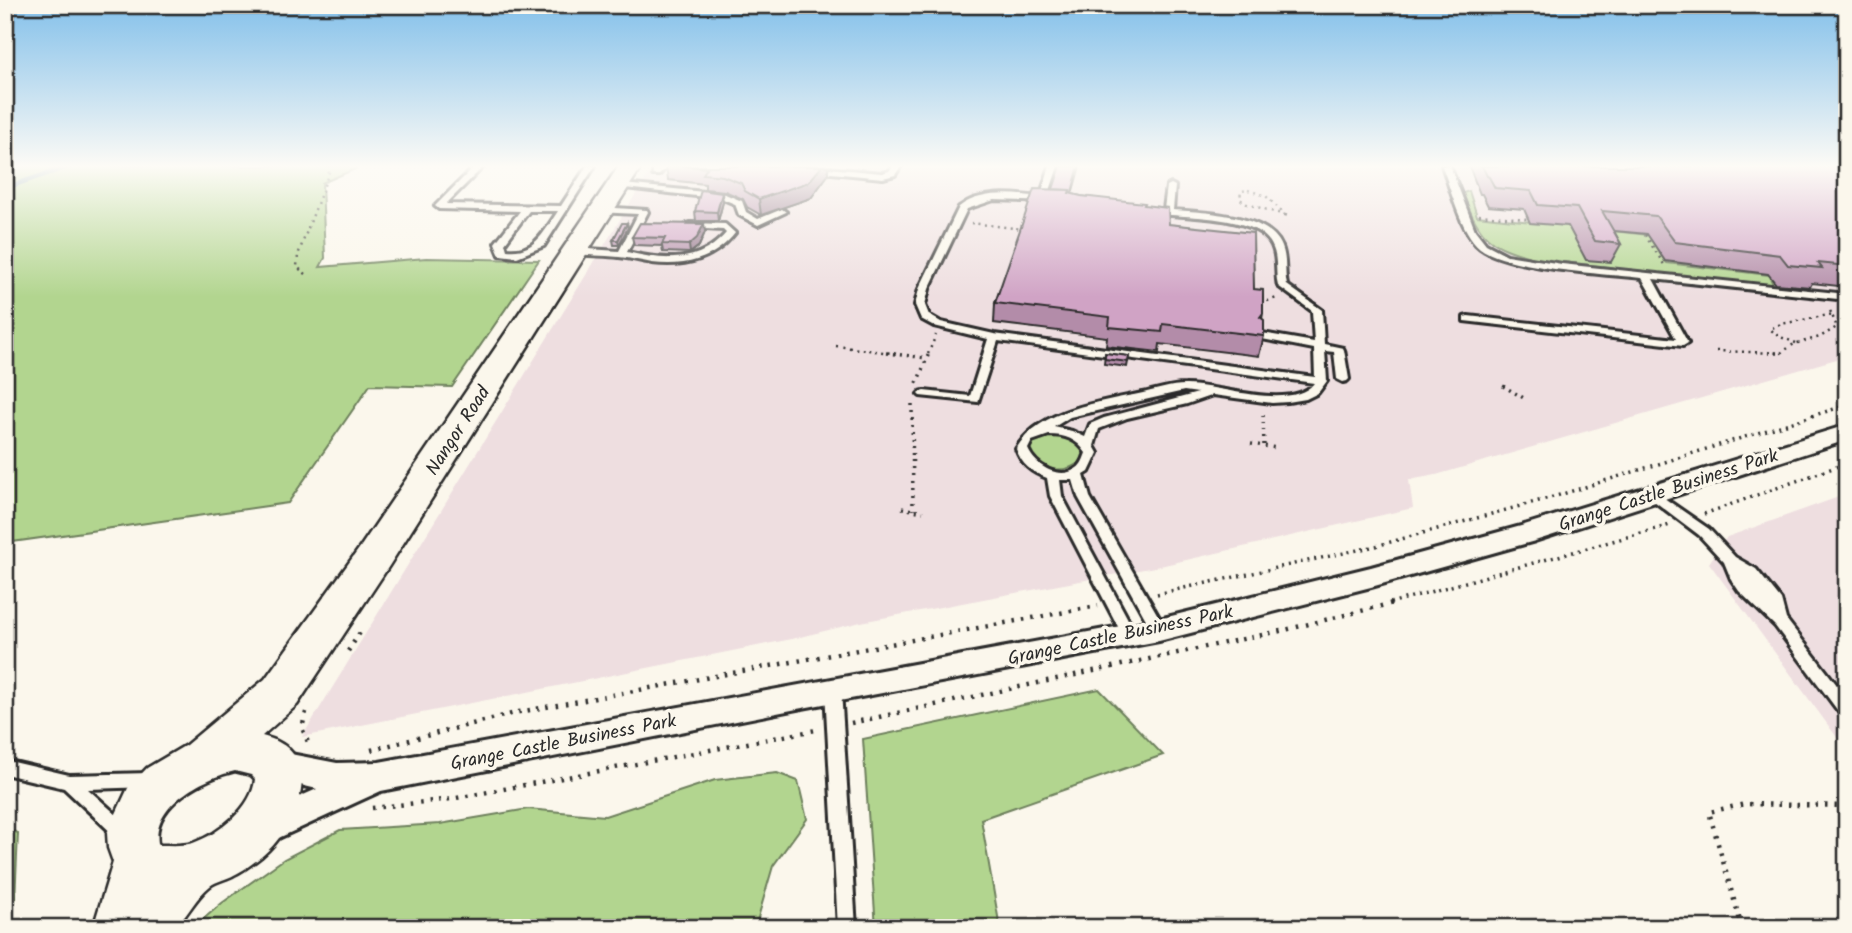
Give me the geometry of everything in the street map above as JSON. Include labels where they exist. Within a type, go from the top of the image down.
[{"type":"main road","name":"Nangor Road","points":[[135,850],[152,868],[168,871],[192,868],[218,859],[253,834],[269,816],[278,796],[295,699],[374,556],[600,210]]},
{"type":"main road","name":"Nangor Road","points":[[120,928],[135,850],[135,822],[145,803],[186,769],[295,699]]},
{"type":"main road","points":[[186,769],[235,751],[283,757]]},
{"type":"main road","name":"Nangor Road","points":[[142,928],[192,868]]},
{"type":"street","name":"Grange Castle Business Park","points":[[283,757],[337,778],[370,765],[833,690],[1130,636],[1371,577],[1654,495],[1847,432]]},
{"type":"street","name":"Grange Castle Business Park","points":[[253,834],[370,765]]},
{"type":"lane","points":[[526,210],[500,243],[503,253],[517,254],[541,244],[564,210]]},
{"type":"lane","points":[[600,210],[644,212],[622,254]]},
{"type":"lane","points":[[741,210],[742,213],[758,222],[782,212]]},
{"type":"lane","points":[[962,210],[924,289],[920,306],[925,317],[938,324],[994,337],[1321,381]]},
{"type":"lane","points":[[1038,433],[1060,431],[1072,434],[1088,445],[1092,453],[1091,461],[1077,473],[1053,475],[1031,467],[1021,452],[1023,444],[1038,433],[1066,414],[1185,388],[1282,400],[1297,399],[1318,389],[1321,381],[1317,310],[1283,286],[1279,251],[1272,237],[1261,229],[1236,220],[1145,210]]},
{"type":"lane","points":[[1462,210],[1471,232],[1490,250],[1504,257],[1530,263],[1847,297]]},
{"type":"lane","points":[[638,225],[650,226]]},
{"type":"lane","points":[[573,251],[622,254],[645,260],[695,260],[722,245],[731,233],[725,227],[675,226]]},
{"type":"lane","points":[[1468,319],[1683,343],[1646,276]]},
{"type":"lane","points":[[924,394],[974,400],[994,337]]},
{"type":"lane","points":[[1262,340],[1339,350],[1343,379]]},
{"type":"lane","points":[[1088,445],[1094,427],[1111,418],[1193,400],[1213,391]]},
{"type":"lane","points":[[1077,473],[1084,496],[1158,630]]},
{"type":"lane","points":[[1053,475],[1056,496],[1130,636]]},
{"type":"lane","points":[[1654,495],[1718,544],[1730,560],[1733,573],[1758,604],[1779,620],[1847,710]]},
{"type":"lane","points":[[833,690],[847,928]]},
{"type":"lane","points":[[5,766],[69,782],[186,769]]},
{"type":"lane","points":[[69,782],[135,850]]},
{"type":"path","points":[[306,274],[297,267],[298,255],[315,210]]},
{"type":"path","points":[[1265,210],[1287,216]]},
{"type":"path","points":[[1280,210],[1287,216]]},
{"type":"path","points":[[1519,210],[1523,219]]},
{"type":"path","points":[[1479,215],[1528,219]]},
{"type":"path","points":[[968,223],[1025,229]]},
{"type":"path","points":[[1646,235],[1667,270]]},
{"type":"path","points":[[1255,305],[1283,296]]},
{"type":"path","points":[[1716,351],[1781,353],[1797,344],[1820,337],[1837,327],[1834,314],[1825,302]]},
{"type":"path","points":[[1797,344],[1777,336],[1770,329],[1780,324],[1834,314]]},
{"type":"path","points":[[836,346],[927,358]]},
{"type":"path","points":[[1503,386],[1527,400]]},
{"type":"path","points":[[1153,595],[1376,546],[1566,493],[1847,405]]},
{"type":"path","points":[[1263,415],[1264,446]]},
{"type":"path","points":[[1251,444],[1277,448]]},
{"type":"path","points":[[1698,516],[1847,463]]},
{"type":"path","points":[[902,508],[923,512]]},
{"type":"path","points":[[848,724],[1285,631],[1432,593],[1676,523]]},
{"type":"path","points":[[370,765],[520,712],[1103,605]]},
{"type":"path","points":[[283,757],[302,728],[295,699]]},
{"type":"path","points":[[366,809],[451,799],[826,728]]},
{"type":"path","points":[[1742,928],[1710,812],[1745,804],[1847,806]]},
{"type":"shaded area","points":[[626,210],[1847,210],[1847,356],[1436,475],[1409,480],[1413,508],[1160,566],[861,622],[792,639],[302,737]]},
{"type":"shaded area","points":[[1847,494],[1847,751],[1709,563],[1727,537]]},
{"type":"green space","points":[[5,210],[323,210],[325,258],[320,267],[426,258],[539,260],[452,387],[370,385],[288,503],[5,543]]},
{"type":"green space","points":[[1469,210],[1475,210],[1477,216],[1649,235],[1667,263],[1802,279],[1806,283],[1771,280],[1774,286],[1537,259],[1497,245],[1475,222]]},
{"type":"green space","points":[[1055,434],[1071,438],[1082,447],[1083,459],[1070,468],[1054,469],[1046,468],[1033,459],[1029,452],[1034,441]]},
{"type":"green space","points":[[1099,689],[1163,755],[981,819],[1000,928],[876,928],[863,739]]},
{"type":"green space","points":[[777,773],[798,781],[807,819],[773,866],[755,928],[193,928],[222,903],[284,859],[340,830],[440,824],[528,809],[605,816],[715,780]]},
{"type":"green space","points":[[5,829],[18,833],[15,901],[5,913]]},
{"type":"building","points":[[695,210],[718,210],[717,212]]},
{"type":"building","points":[[1027,210],[1168,210],[1169,224],[1253,233],[1254,289],[1263,290],[1263,313],[1260,317],[1264,320],[1264,336],[1163,324],[1162,332],[1109,327],[1110,317],[995,303]]},
{"type":"building","points":[[1578,210],[1847,210],[1847,266],[1818,263],[1822,268],[1788,265],[1780,255],[1675,242],[1656,216],[1602,211],[1621,244],[1595,241]]},
{"type":"building","points":[[622,223],[627,223],[618,240],[613,240]]},
{"type":"building","points":[[640,223],[704,224],[697,238],[689,245],[662,244],[665,238],[632,237]]},
{"type":"building","points":[[1105,353],[1129,356],[1128,362],[1105,359]]}]
